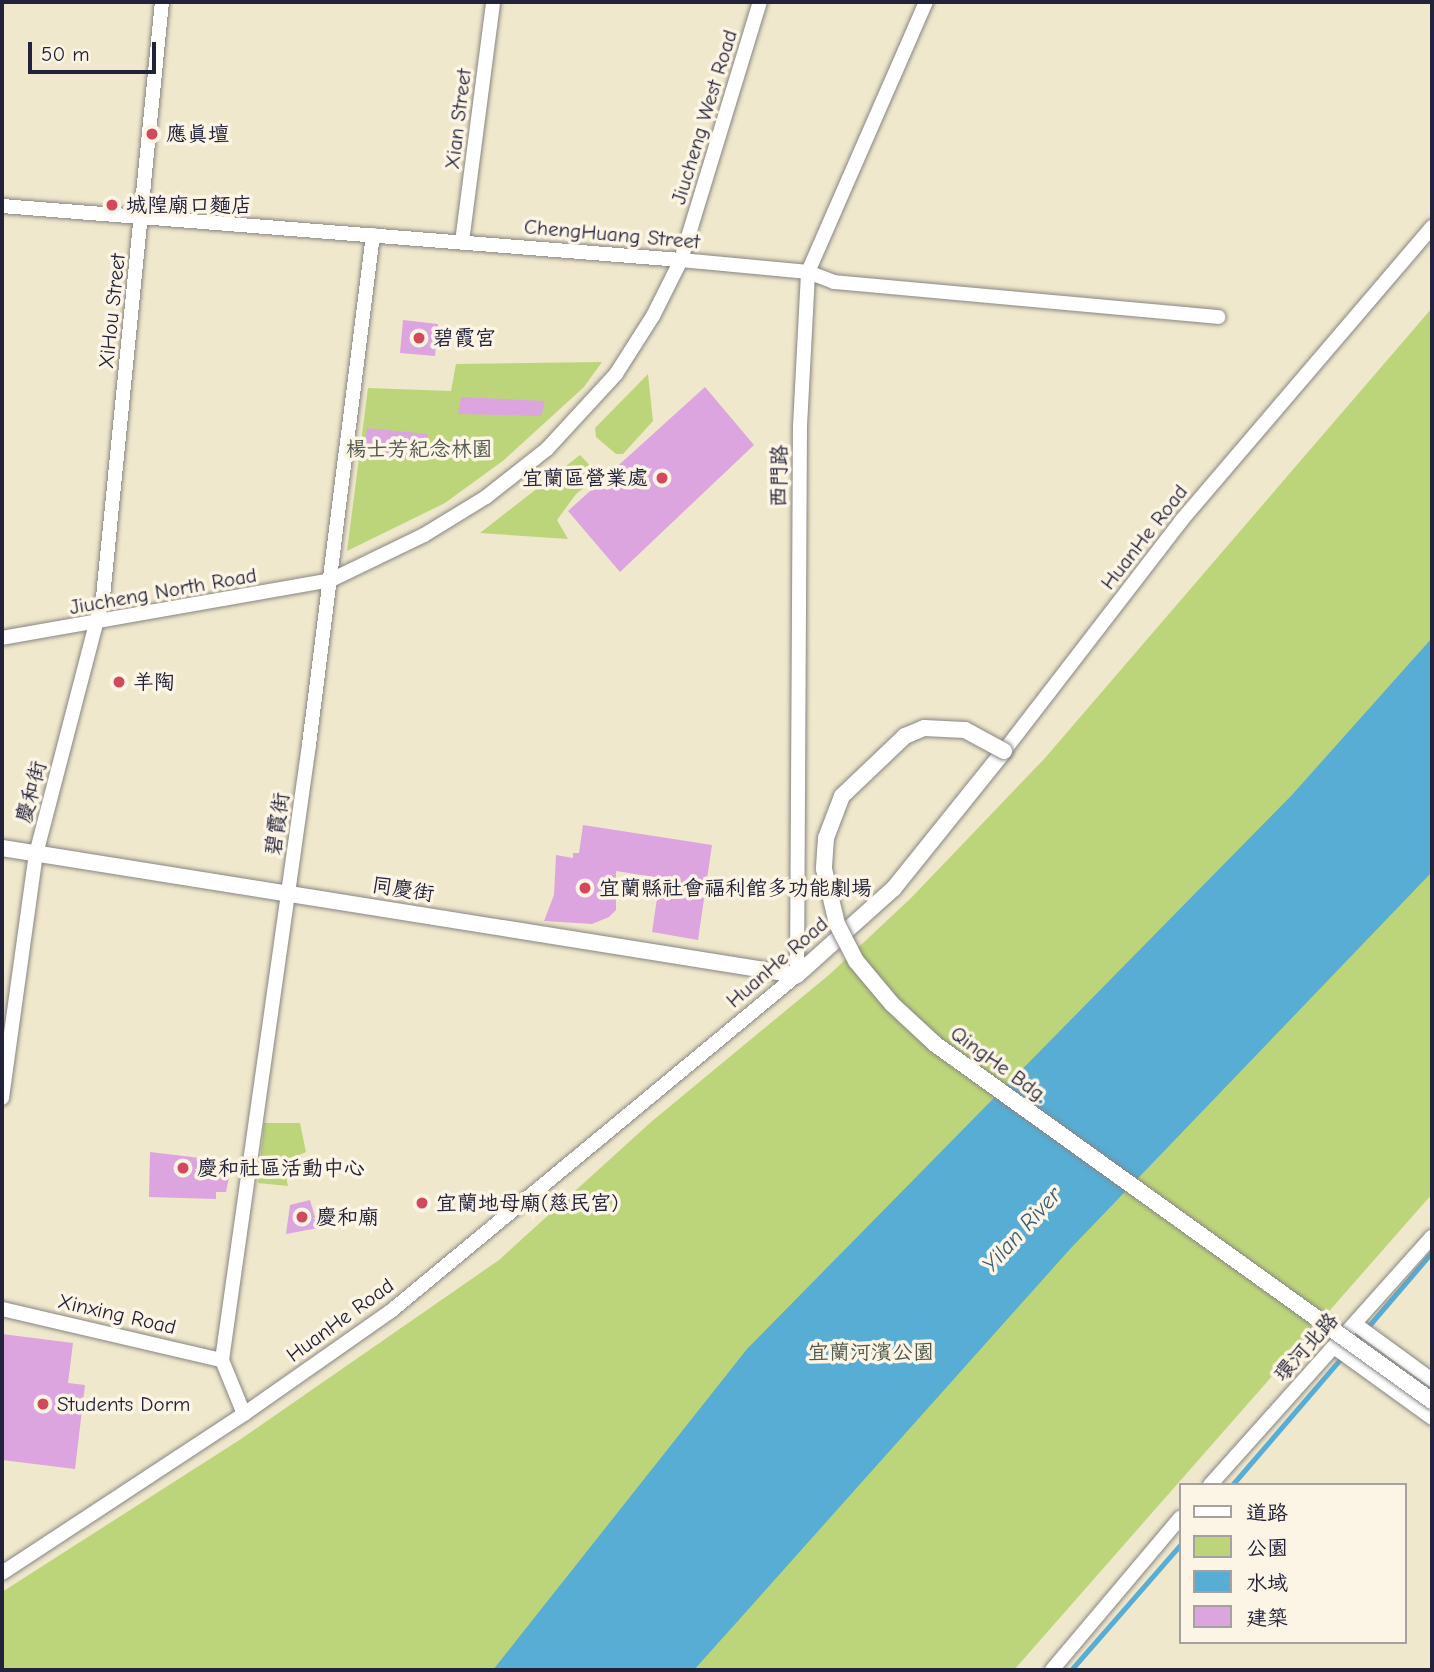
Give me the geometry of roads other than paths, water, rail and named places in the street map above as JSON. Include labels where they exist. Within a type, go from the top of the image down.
[{"type":"street","name":"XiHou Street","points":[[97,624],[143,219],[162,2]]},
{"type":"street","name":"Xian Street","points":[[463,242],[493,2]]},
{"type":"street","name":"Jiucheng West Road","points":[[331,580],[476,503],[547,449],[616,374],[653,316],[681,260],[760,2]]},
{"type":"street","name":"西門路","points":[[797,975],[797,630],[808,272],[926,2]]},
{"type":"street","name":"ChengHuang Street","points":[[2,206],[681,260],[808,272],[834,282],[1218,317]]},
{"type":"street","name":"HuanHe Road","points":[[2,1573],[244,1414],[391,1311],[797,975],[894,888],[1004,751],[1181,521],[1432,227]]},
{"type":"street","name":"碧霞街","points":[[222,1360],[331,580],[373,235]]},
{"type":"street","name":"Jiucheng North Road","points":[[2,638],[97,624],[331,580]]},
{"type":"street","name":"慶和街","points":[[2,1098],[36,854],[97,624]]},
{"type":"street","name":"QingHe Bdg.","points":[[1004,751],[952,726],[924,727],[905,736],[842,796],[825,838],[824,869],[837,924],[856,961],[934,1044],[1432,1401]]},
{"type":"street","name":"同慶街","points":[[2,848],[289,891],[797,975]]},
{"type":"street","name":"環河北路","points":[[1212,1483],[1432,1237]]},
{"type":"street","name":"Xinxing Road","points":[[2,1309],[222,1360]]},
{"type":"street","points":[[1355,1324],[1432,1380]]},
{"type":"street","points":[[1334,1347],[1432,1419]]},
{"type":"street","points":[[222,1360],[244,1414]]},
{"type":"street","points":[[1052,1670],[1178,1520]]},
{"type":"water","name":"Yilan River","points":[[1432,638],[1432,872],[1071,1248],[694,1670],[493,1670],[747,1349],[1291,796]]},
{"type":"waterway","points":[[1354,1343],[1432,1252]]},
{"type":"waterway","points":[[1234,1483],[1343,1356]]},
{"type":"waterway","points":[[1071,1670],[1178,1547]]},
{"type":"place","name":"應真壇","points":[[152,134]]},
{"type":"place","name":"城隍廟口麵店","points":[[112,205]]},
{"type":"place","name":"碧霞宮","points":[[419,338]]},
{"type":"place","name":"宜蘭區營業處","points":[[662,478]]},
{"type":"place","name":"羊陶","points":[[119,682]]},
{"type":"place","name":"宜蘭縣社會福利館多功能劇場","points":[[585,888]]},
{"type":"place","name":"慶和社區活動中心","points":[[183,1168]]},
{"type":"place","name":"宜蘭地母廟(慈民宮)","points":[[422,1203]]},
{"type":"place","name":"慶和廟","points":[[302,1217]]},
{"type":"place","name":"Students Dorm","points":[[43,1404]]},
{"type":"park label","name":"楊士芳紀念林園","points":[[419,449]]},
{"type":"park label","name":"宜蘭河濱公園","points":[[871,1352]]}]
